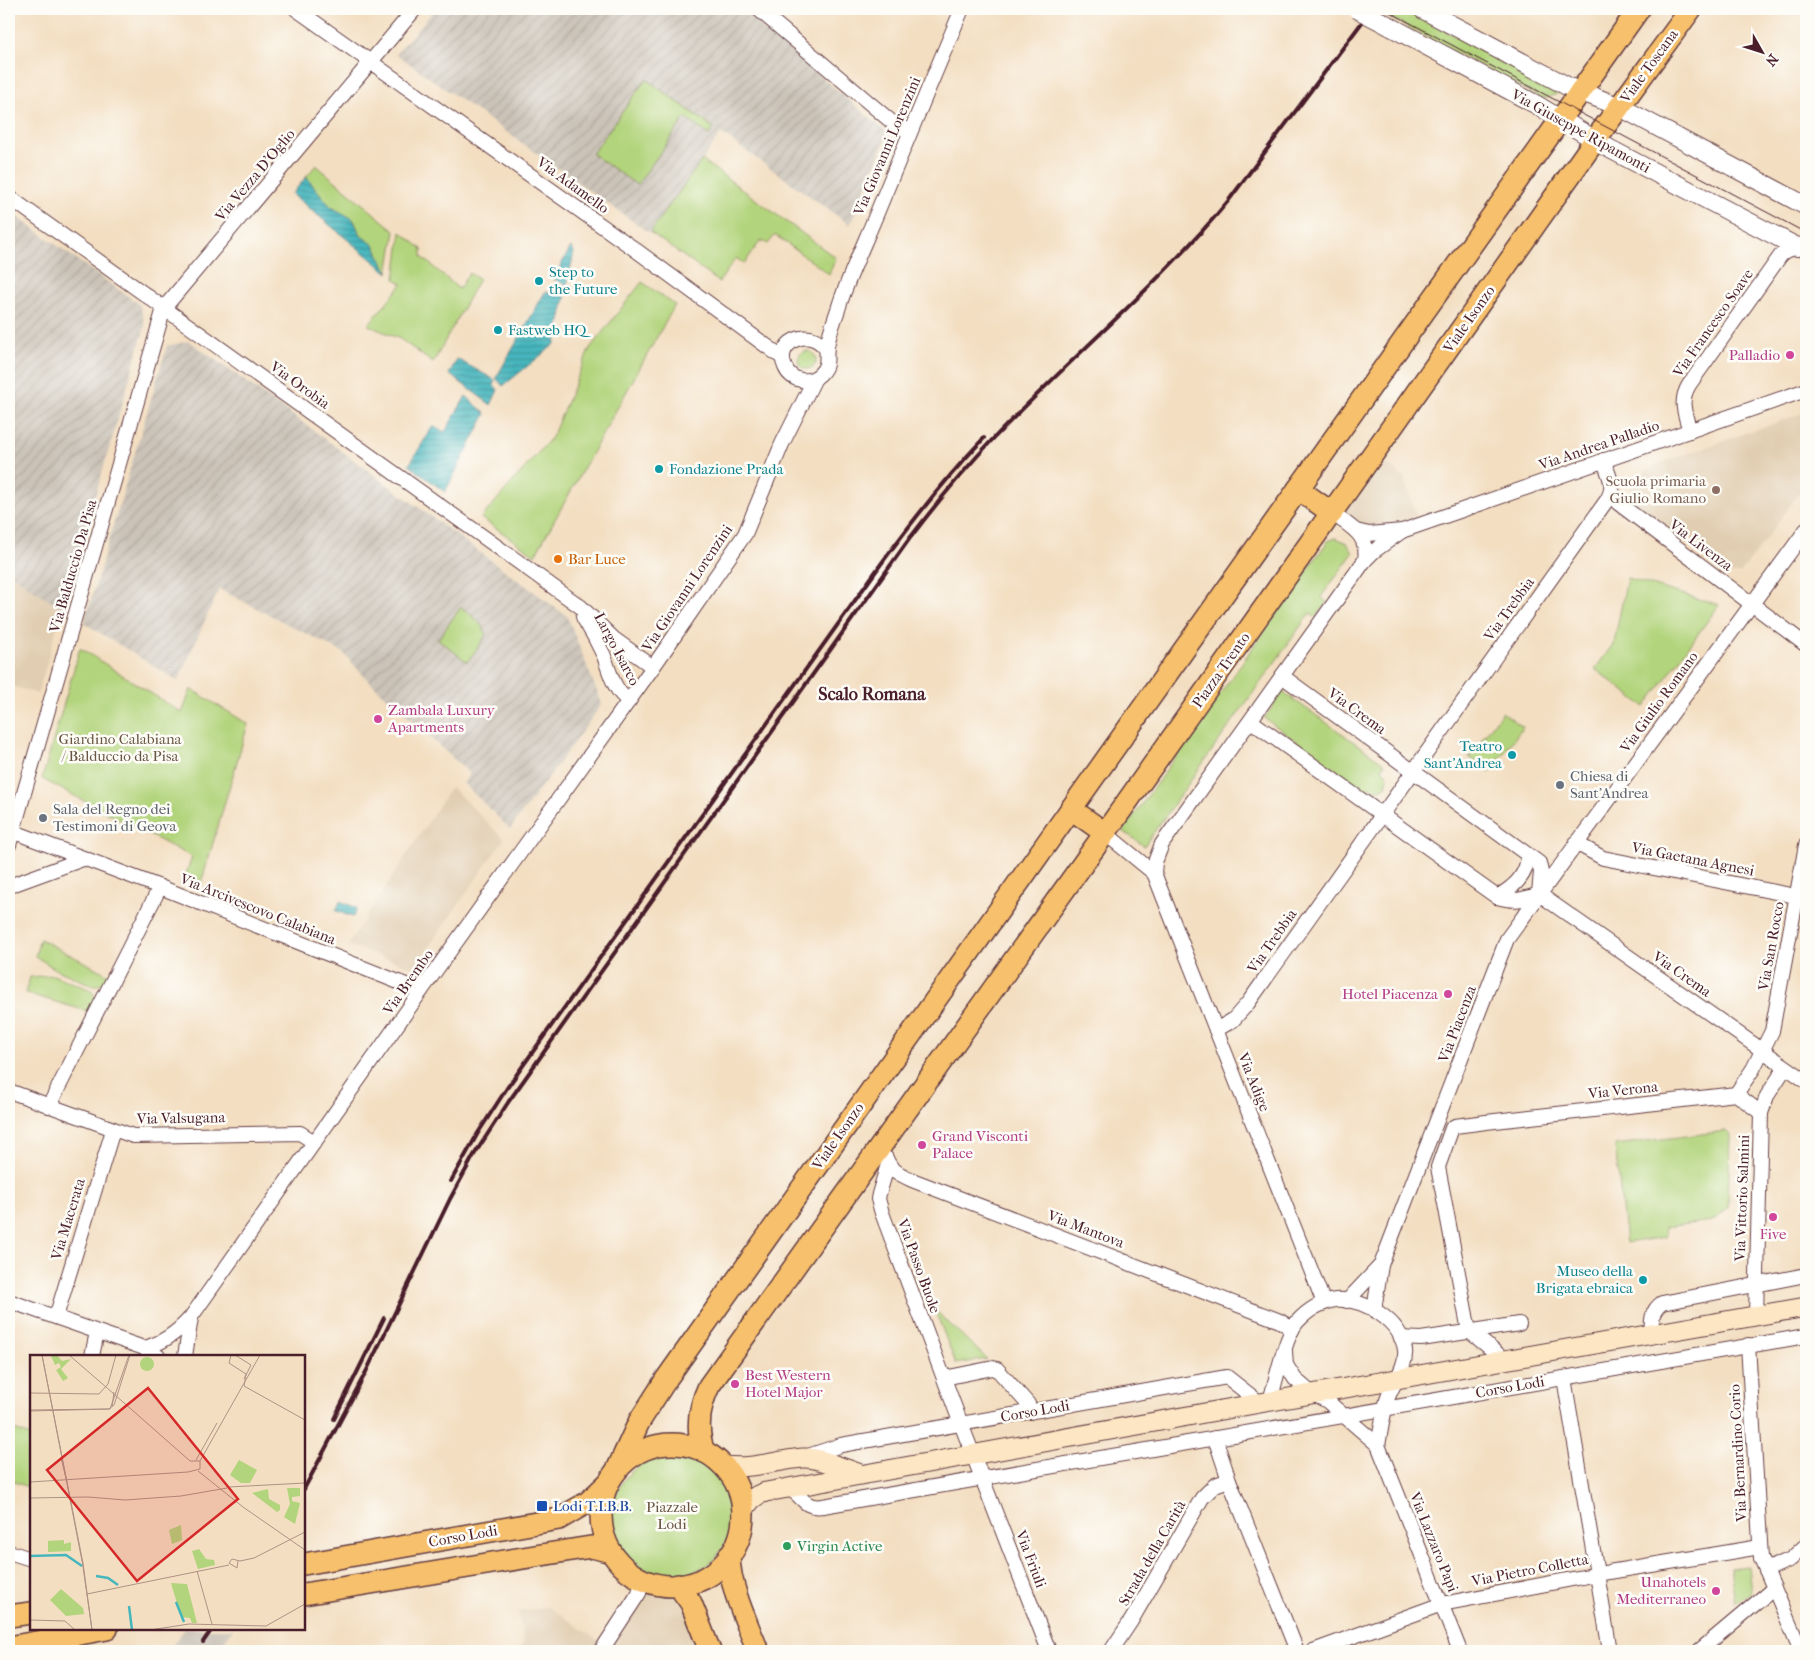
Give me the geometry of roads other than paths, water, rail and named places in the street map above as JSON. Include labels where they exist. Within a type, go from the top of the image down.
[{"type":"main road","points":[[704,1452],[699,1430],[701,1408],[709,1386],[885,1155],[1113,839],[1071,809],[1639,9]]},
{"type":"main road","name":"Viale Toscana","points":[[1607,124],[1690,9]]},
{"type":"main road","name":"Viale Isonzo","points":[[1332,514],[1607,124]]},
{"type":"main road","points":[[1298,490],[1332,514]]},
{"type":"main road","name":"Piazza Trento","points":[[1113,839],[1332,514]]},
{"type":"main road","name":"Viale Isonzo","points":[[613,1476],[644,1413],[667,1378],[1071,809]]},
{"type":"main road","name":"Corso Lodi","points":[[742,1514],[750,1500],[766,1492],[1806,1307]]},
{"type":"main road","points":[[658,1445],[683,1445],[704,1452],[722,1465],[737,1488],[741,1500],[742,1514],[739,1536],[723,1562],[697,1581],[678,1585],[658,1584],[638,1577],[623,1566],[611,1552],[604,1536],[601,1514],[602,1500],[613,1476],[628,1459],[639,1452],[658,1445]]},
{"type":"main road","name":"Corso Lodi","points":[[722,1465],[749,1467],[803,1458],[825,1462],[862,1474]]},
{"type":"main road","name":"Corso Lodi","points":[[305,1564],[560,1519],[592,1499],[613,1476]]},
{"type":"main road","name":"Corso Lodi","points":[[305,1594],[592,1547],[611,1552]]},
{"type":"main road","points":[[723,1562],[731,1578],[758,1651]]},
{"type":"main road","points":[[678,1585],[692,1603],[710,1651]]},
{"type":"main road","points":[[9,1616],[30,1613]]},
{"type":"main road","points":[[9,1647],[102,1630]]},
{"type":"street","name":"Via Adamello","points":[[296,9],[755,336],[786,351]]},
{"type":"street","name":"Via Vezza D'Oglio","points":[[164,308],[415,9]]},
{"type":"street","points":[[758,9],[893,122],[910,132]]},
{"type":"street","name":"Via Giovanni Lorenzini","points":[[782,444],[815,378],[826,364],[828,356],[826,348],[843,295],[962,9]]},
{"type":"street","name":"Via Giuseppe Ripamonti","points":[[1357,9],[1380,21],[1571,105],[1607,124],[1802,246]]},
{"type":"street","name":"Via Giuseppe Ripamonti","points":[[1422,9],[1511,57],[1571,105],[1607,124],[1806,206]]},
{"type":"street","name":"Via Orobia","points":[[9,196],[571,600]]},
{"type":"street","name":"Via Francesco Soave","points":[[1690,430],[1683,407],[1684,397],[1689,385],[1781,255],[1786,251],[1802,246]]},
{"type":"street","name":"Via Giovanni Lorenzini","points":[[814,338],[826,324],[843,295]]},
{"type":"street","name":"Via Balduccio Da Pisa","points":[[10,835],[164,308]]},
{"type":"street","points":[[815,378],[796,379],[786,370],[786,351],[800,338],[814,338],[826,348]]},
{"type":"street","name":"Via Giovanni Lorenzini","points":[[653,667],[745,534],[782,444],[796,402],[796,379]]},
{"type":"street","name":"Via Andrea Palladio","points":[[1402,531],[1806,390]]},
{"type":"street","points":[[1603,460],[1611,479],[1612,491]]},
{"type":"street","name":"Via Livenza","points":[[1612,491],[1618,503],[1806,644]]},
{"type":"street","name":"Via Trebbia","points":[[1413,772],[1612,491]]},
{"type":"street","points":[[1332,514],[1356,531],[1364,541],[1366,547],[1365,560]]},
{"type":"street","name":"Via Giulio Romano","points":[[1539,894],[1806,530]]},
{"type":"street","points":[[1356,531],[1369,534],[1402,531]]},
{"type":"street","points":[[1154,873],[1155,862],[1162,844],[1365,560],[1374,551],[1402,531]]},
{"type":"street","name":"Largo Isarco","points":[[571,600],[581,607],[597,624],[653,667]]},
{"type":"street","name":"Largo Isarco","points":[[571,600],[589,627],[604,656],[615,686],[622,696],[629,701]]},
{"type":"street","points":[[604,656],[610,648],[626,647]]},
{"type":"street","name":"Via Brembo","points":[[144,1348],[158,1344],[170,1337],[191,1317],[653,667]]},
{"type":"street","name":"Via Crema","points":[[1282,676],[1539,863],[1541,872],[1539,894],[1806,1081]]},
{"type":"street","points":[[1251,721],[1497,897],[1519,900],[1539,894]]},
{"type":"street","points":[[1382,814],[1413,772]]},
{"type":"street","name":"Via Trebbia","points":[[1216,1030],[1233,1020],[1248,1003],[1382,814]]},
{"type":"street","name":"Via Arcivescovo Calabiana","points":[[10,835],[160,887],[421,991]]},
{"type":"street","points":[[1113,839],[1145,851],[1162,844]]},
{"type":"street","points":[[1113,839],[1154,873]]},
{"type":"street","name":"Via Gaetana Agnesi","points":[[1576,843],[1604,858],[1802,897]]},
{"type":"street","name":"Via San Rocco","points":[[1763,1052],[1772,1031],[1802,897],[1806,845]]},
{"type":"street","points":[[1497,897],[1515,885],[1520,879],[1525,870],[1528,855]]},
{"type":"street","points":[[9,886],[83,859]]},
{"type":"street","name":"Via Adige","points":[[1154,873],[1324,1303]]},
{"type":"street","points":[[49,1106],[160,887]]},
{"type":"street","name":"Via Piacenza","points":[[1374,1310],[1381,1265],[1507,939],[1539,894]]},
{"type":"street","points":[[1761,1113],[1736,1094],[1763,1052]]},
{"type":"street","name":"Via Vittorio Salmini","points":[[1756,1284],[1761,1113],[1767,1096],[1785,1068]]},
{"type":"street","name":"Via Valsugana","points":[[9,1091],[133,1136],[300,1132],[314,1142]]},
{"type":"street","name":"Via Verona","points":[[1442,1182],[1438,1162],[1452,1128],[1463,1125],[1736,1094]]},
{"type":"street","name":"Via Macerata","points":[[56,1317],[113,1130]]},
{"type":"street","name":"Via Mantova","points":[[885,1155],[898,1173],[912,1180],[1280,1321],[1292,1328]]},
{"type":"street","name":"Via Passo Buole","points":[[885,1155],[879,1204],[982,1478]]},
{"type":"street","points":[[1418,1172],[1442,1182],[1469,1331]]},
{"type":"street","name":"Via Piacenza","points":[[1347,1301],[1381,1265]]},
{"type":"street","points":[[1652,1334],[1651,1320],[1657,1306],[1662,1303],[1806,1275]]},
{"type":"street","points":[[1756,1284],[1756,1316]]},
{"type":"street","points":[[1265,1402],[1292,1328],[1302,1317],[1324,1303],[1336,1300],[1347,1301],[1374,1310],[1388,1321],[1401,1338],[1405,1350],[1405,1356],[1385,1409],[1378,1445]]},
{"type":"street","points":[[9,1301],[144,1348],[156,1355]]},
{"type":"street","name":"Via Brembo","points":[[185,1355],[191,1317]]},
{"type":"street","points":[[1401,1338],[1421,1339],[1518,1324]]},
{"type":"street","name":"Corso Lodi","points":[[1469,1331],[1505,1360]]},
{"type":"street","points":[[92,1355],[97,1332]]},
{"type":"street","name":"Corso Lodi","points":[[787,1488],[793,1490],[807,1504],[819,1507],[1806,1336]]},
{"type":"street","name":"Via Bernardino Corio","points":[[1748,1346],[1762,1558]]},
{"type":"street","points":[[1285,1351],[1288,1369],[1301,1384],[1314,1393]]},
{"type":"street","points":[[944,1378],[997,1369],[1028,1404],[1030,1412]]},
{"type":"street","name":"Corso Lodi","points":[[803,1458],[841,1446],[1227,1377],[1265,1402]]},
{"type":"street","points":[[1564,1378],[1610,1651]]},
{"type":"street","name":"Via Lazzaro Papi","points":[[1314,1393],[1345,1416],[1378,1445],[1460,1651]]},
{"type":"street","points":[[1215,1438],[1229,1480],[1297,1651]]},
{"type":"street","name":"Via Friuli","points":[[982,1478],[1049,1651]]},
{"type":"street","name":"Strada della Carità","points":[[1111,1651],[1131,1621],[1202,1498],[1215,1485],[1229,1480]]},
{"type":"street","name":"Via Pietro Colletta","points":[[1313,1651],[1442,1604],[1597,1574],[1762,1558],[1791,1559],[1806,1546]]},
{"type":"street","points":[[9,1552],[30,1559]]},
{"type":"street","points":[[1762,1558],[1801,1651]]},
{"type":"street","points":[[600,1651],[639,1594],[640,1585],[638,1577]]},
{"type":"street","points":[[1699,1651],[1774,1588]]},
{"type":"water","points":[[306,177],[331,207],[353,219],[361,236],[374,245],[388,273],[292,194]]},
{"type":"water","points":[[571,247],[574,252],[567,285],[553,279]]},
{"type":"water","points":[[545,292],[566,293],[555,344],[503,386],[496,378]]},
{"type":"water","points":[[457,359],[495,380],[494,385],[498,390],[491,405],[449,374]]},
{"type":"water","points":[[466,396],[486,414],[445,492],[409,465],[433,426],[445,432]]},
{"type":"water","points":[[340,901],[357,908],[353,917],[336,911]]},
{"type":"tram line","points":[[1384,9],[1806,233]]},
{"type":"railway","points":[[305,1487],[366,1372],[450,1199],[474,1155],[509,1101],[910,538],[992,440],[1173,263],[1229,200],[1372,9]]},
{"type":"railway","points":[[451,1181],[478,1133],[507,1088],[881,564],[930,499],[984,438]]},
{"type":"railway","points":[[334,1419],[384,1318]]},
{"type":"railway","points":[[203,1642],[211,1630]]},
{"type":"place","name":"Step to the Future","points":[[539,281]]},
{"type":"place","name":"Fastweb HQ","points":[[498,330]]},
{"type":"place","name":"Palladio","points":[[1790,355]]},
{"type":"place","name":"Fondazione Prada","points":[[659,469]]},
{"type":"place","name":"Scuola primaria Giulio Romano","points":[[1716,490]]},
{"type":"place","name":"Bar Luce","points":[[558,559]]},
{"type":"place","name":"Zambala Luxury Apartments","points":[[378,719]]},
{"type":"place","name":"Teatro Sant'Andrea","points":[[1512,755]]},
{"type":"place","name":"Chiesa di Sant'Andrea","points":[[1560,785]]},
{"type":"place","name":"Sala del Regno dei Testimoni di Geova","points":[[43,818]]},
{"type":"place","name":"Hotel Piacenza","points":[[1448,994]]},
{"type":"place","name":"Grand Visconti Palace","points":[[922,1145]]},
{"type":"place","name":"Five","points":[[1773,1217]]},
{"type":"place","name":"Museo della Brigata ebraica","points":[[1643,1280]]},
{"type":"place","name":"Best Western Hotel Major","points":[[735,1384]]},
{"type":"place","name":"Lodi T.I.B.B.","points":[[542,1506]]},
{"type":"place","name":"Virgin Active","points":[[787,1546]]},
{"type":"place","name":"Unahotels Mediterraneo","points":[[1716,1591]]},
{"type":"district","name":"Scalo Romana","points":[[872,694]]},
{"type":"park label","name":"Giardino Calabiana / Balduccio da Pisa","points":[[120,748]]},
{"type":"park label","name":"Piazzale Lodi","points":[[672,1516]]}]
